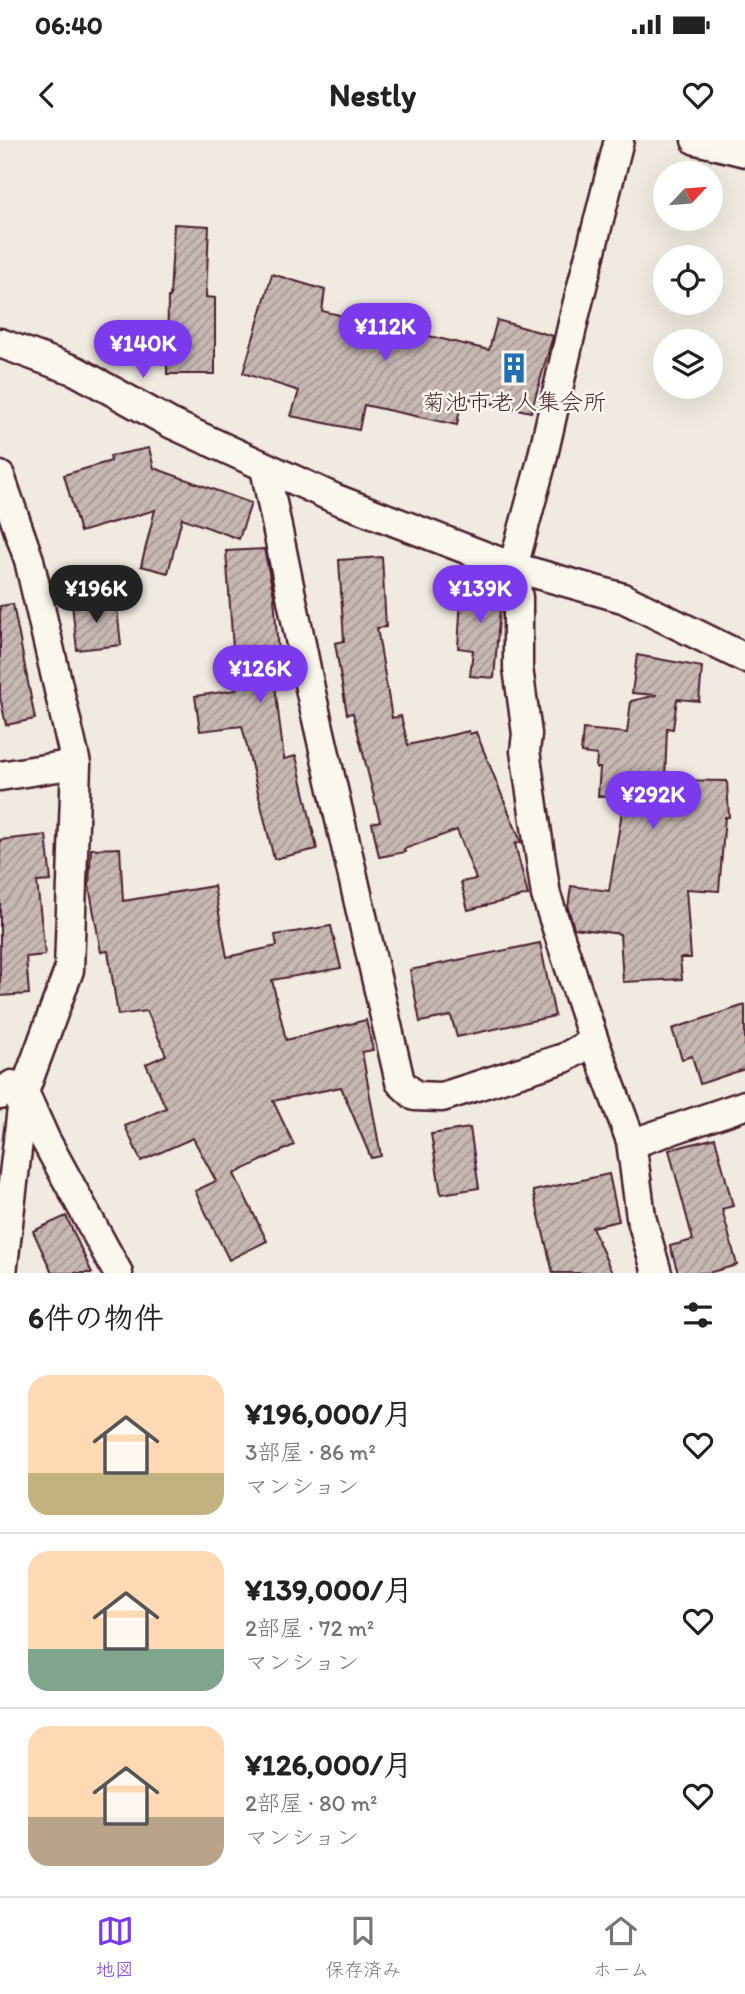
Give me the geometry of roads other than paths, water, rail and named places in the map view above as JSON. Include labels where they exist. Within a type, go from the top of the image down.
[{"type":"street","points":[[619,140],[541,464],[513,567],[518,598],[518,668],[527,734],[525,751],[545,895],[631,1141],[641,1217],[657,1273]]},
{"type":"street","points":[[696,140],[745,152]]},
{"type":"street","points":[[0,343],[76,371],[170,423],[336,499],[513,567],[623,598],[745,658]]},
{"type":"street","points":[[265,468],[311,693],[400,1082],[415,1096],[442,1097],[564,1058],[594,1041]]},
{"type":"street","points":[[0,476],[29,560],[76,764],[69,970],[12,1093],[2,1273]]},
{"type":"street","points":[[0,776],[76,764]]},
{"type":"street","points":[[12,1093],[45,1139],[118,1273]]},
{"type":"street","points":[[631,1141],[639,1141],[745,1105]]},
{"type":"place","name":"菊池市老人集会所","points":[[514,368]]}]
